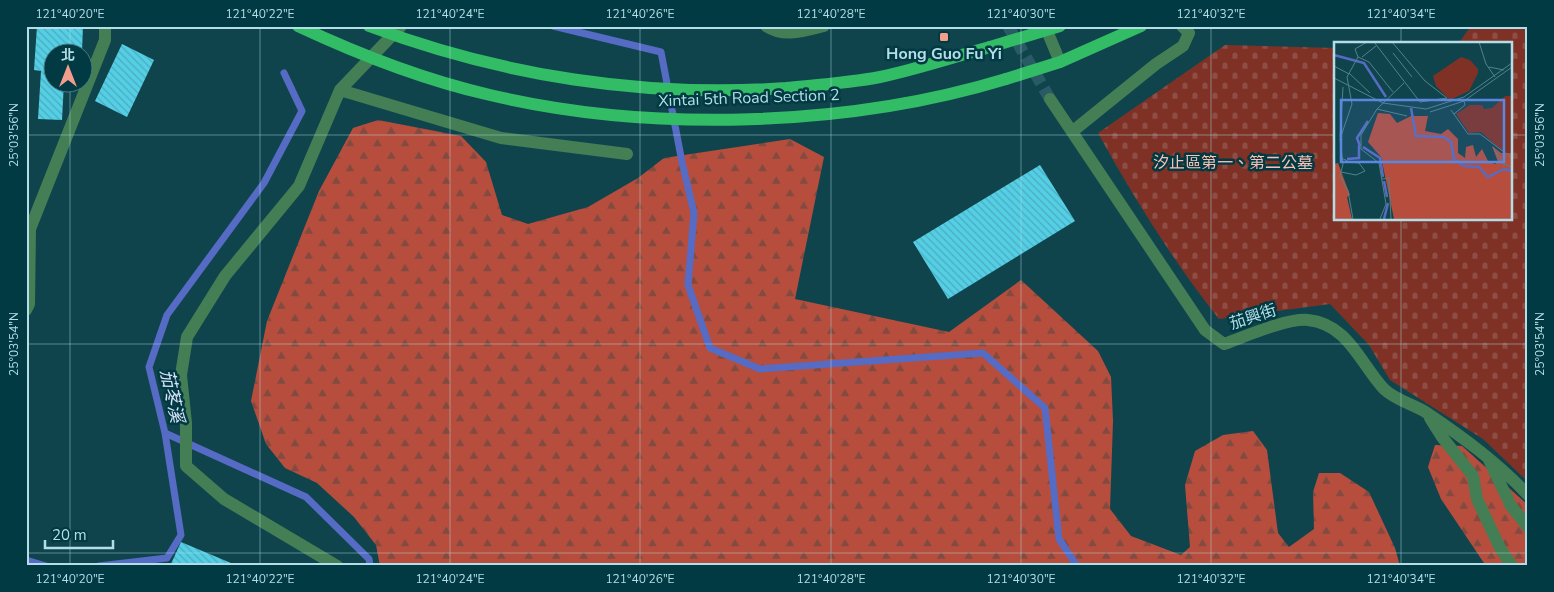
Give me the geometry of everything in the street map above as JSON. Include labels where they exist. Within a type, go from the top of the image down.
[{"type":"main road","name":"Xintai 5th Road Section 2","points":[[298,26],[389,64],[490,95],[602,113],[661,118],[748,118],[867,110],[912,103],[1006,79],[1060,62],[1141,26]]},
{"type":"main road","name":"Xintai 5th Road Section 2","points":[[369,26],[467,58],[512,69],[573,80],[681,90],[749,90],[879,77],[990,47],[1051,28]]},
{"type":"street","points":[[26,310],[30,304],[30,229],[105,40],[105,26]]},
{"type":"street","points":[[336,566],[224,499],[186,466],[186,422],[181,375],[187,337],[225,276],[299,186],[340,90],[400,26]]},
{"type":"street","points":[[766,26],[775,32],[794,33],[824,26]]},
{"type":"street","points":[[1073,131],[1156,64],[1183,46],[1189,33],[1182,26]]},
{"type":"street","points":[[1051,28],[1060,62]]},
{"type":"street","points":[[340,90],[501,138],[627,154]]},
{"type":"street","name":"茄興街","points":[[1050,99],[1205,330],[1224,344],[1293,321],[1307,320],[1327,325],[1347,337],[1386,390],[1426,412],[1502,468],[1528,495]]},
{"type":"street","points":[[1426,412],[1442,437],[1473,476],[1477,499],[1500,548],[1512,566]]},
{"type":"street","points":[[1488,458],[1511,506],[1528,527]]},
{"type":"green space","name":"汐止區第一、第二公墓","points":[[1471,26],[1528,26],[1528,482],[1483,439],[1390,380],[1369,345],[1330,304],[1219,319],[1155,229],[1098,133],[1225,45],[1334,48],[1334,220],[1512,220],[1512,42],[1459,42]]},
{"type":"green space","points":[[378,120],[461,136],[486,162],[502,215],[528,224],[588,207],[638,178],[664,158],[790,139],[824,157],[795,299],[949,332],[1021,280],[1098,351],[1111,377],[1113,421],[1110,509],[1131,536],[1181,555],[1190,547],[1185,485],[1195,451],[1223,435],[1253,431],[1267,450],[1278,533],[1289,547],[1314,529],[1313,492],[1319,473],[1340,473],[1369,492],[1395,548],[1400,566],[380,566],[376,545],[354,517],[317,483],[285,468],[266,444],[251,401],[267,321],[319,191],[353,128]]},
{"type":"green space","points":[[1435,445],[1462,446],[1528,505],[1528,566],[1486,566],[1441,499],[1428,467]]},
{"type":"building","points":[[37,26],[83,26],[82,42],[42,42],[42,92],[63,92],[62,120],[38,119],[41,71],[34,70]]},
{"type":"building","points":[[122,44],[154,60],[127,117],[95,101]]},
{"type":"building","points":[[1040,165],[1075,221],[948,299],[913,242]]},
{"type":"building","points":[[181,542],[238,566],[170,566]]},
{"type":"waterway","points":[[553,26],[661,52],[682,162],[694,213],[688,285],[710,348],[760,369],[983,353],[1045,408],[1059,539],[1077,566]]},
{"type":"waterway","name":"茄苳溪","points":[[284,73],[302,111],[264,183],[167,315],[149,367],[165,433],[306,497],[369,559],[370,566]]},
{"type":"waterway","points":[[99,566],[167,558],[181,535],[165,433]]},
{"type":"waterway","points":[[26,560],[46,566]]},
{"type":"tunnel","points":[[1008,26],[1050,99]]},
{"type":"place","name":"Hong Guo Fu Yi","points":[[944,37]]}]
